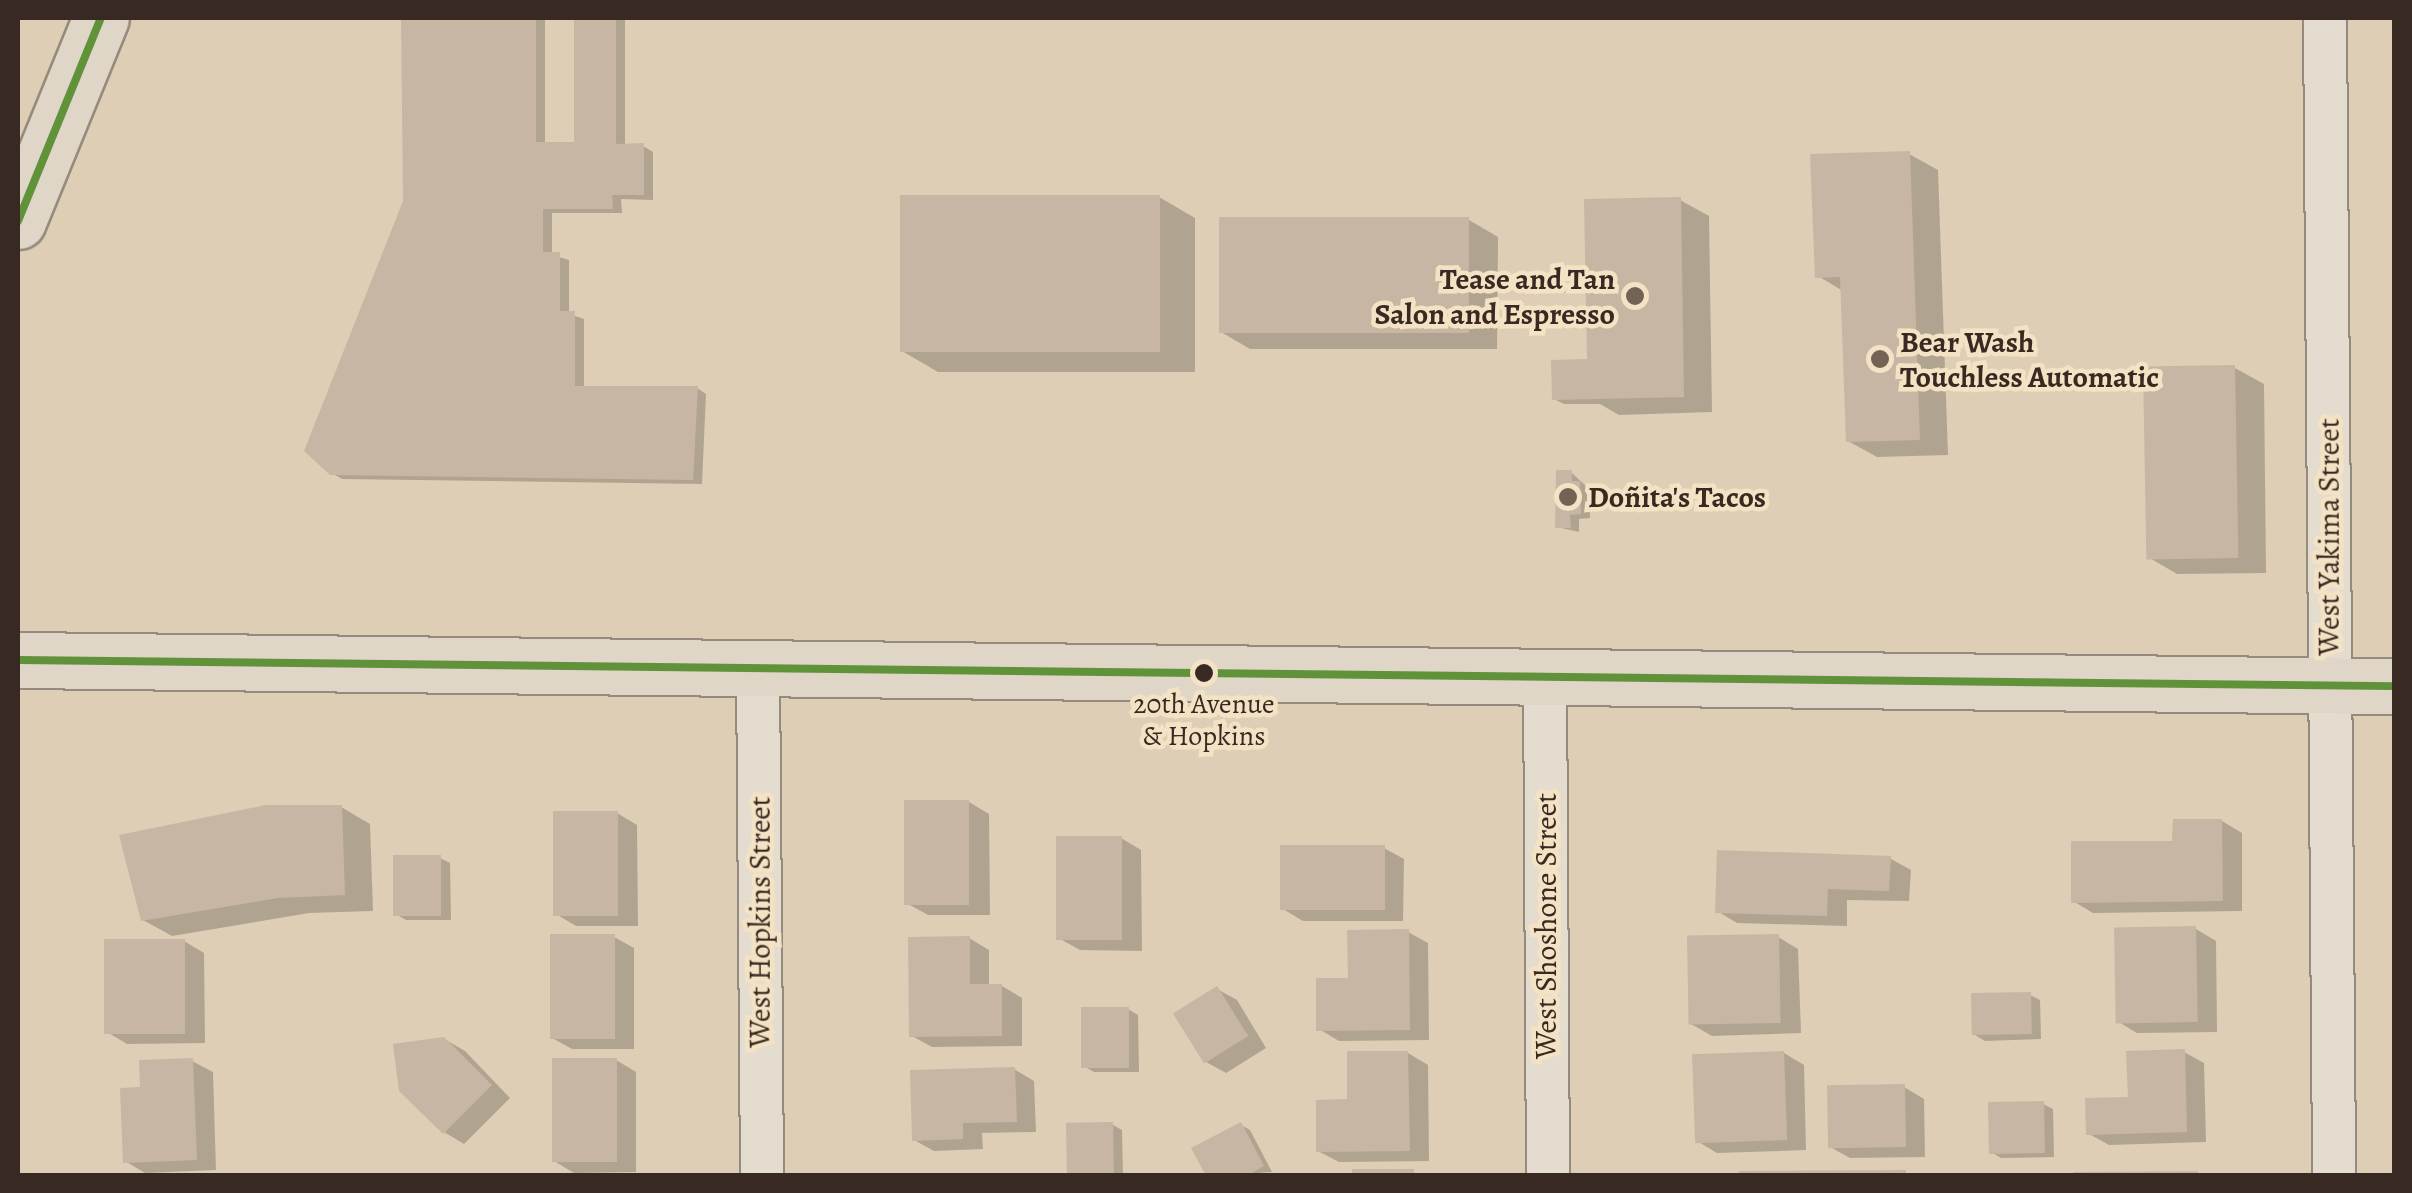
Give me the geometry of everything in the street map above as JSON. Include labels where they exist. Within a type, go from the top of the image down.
[{"type":"main road","points":[[18,222],[101,18]]},
{"type":"main road","points":[[18,660],[2394,686]]},
{"type":"street","name":"West Yakima Street","points":[[2326,18],[2334,1176]]},
{"type":"street","name":"West Hopkins Street","points":[[758,668],[762,1176]]},
{"type":"street","name":"West Shoshone Street","points":[[1545,676],[1548,1176]]},
{"type":"building","points":[[401,18],[536,18],[536,142],[574,142],[574,18],[616,18],[616,144],[644,143],[644,195],[612,195],[613,209],[543,209],[543,252],[560,252],[560,311],[575,311],[575,386],[698,386],[693,480],[330,475],[304,451],[403,201]]},
{"type":"building","name":"Bear Wash Touchless Automatic","points":[[1910,151],[1920,440],[1846,442],[1840,277],[1815,278],[1810,154]]},
{"type":"building","points":[[900,195],[1160,195],[1160,352],[900,352]]},
{"type":"building","points":[[1681,197],[1684,397],[1552,400],[1551,360],[1587,359],[1584,199]]},
{"type":"building","points":[[1219,217],[1469,217],[1469,333],[1219,333]]},
{"type":"building","points":[[2235,365],[2238,558],[2146,560],[2143,367]]},
{"type":"building","name":"Doñita's Tacos","points":[[1556,470],[1572,470],[1572,481],[1580,481],[1581,514],[1570,515],[1571,528],[1555,528]]},
{"type":"building","points":[[904,800],[969,800],[969,905],[904,905]]},
{"type":"building","points":[[266,805],[342,805],[345,895],[278,898],[141,921],[119,835]]},
{"type":"building","points":[[553,811],[618,811],[618,916],[553,916]]},
{"type":"building","points":[[2173,819],[2222,819],[2223,901],[2071,903],[2071,841],[2172,841]]},
{"type":"building","points":[[1056,836],[1122,836],[1122,940],[1056,940]]},
{"type":"building","points":[[1280,845],[1385,845],[1385,910],[1280,910]]},
{"type":"building","points":[[1717,850],[1891,856],[1889,891],[1828,889],[1827,916],[1715,913]]},
{"type":"building","points":[[393,855],[441,855],[441,916],[393,916]]},
{"type":"building","points":[[2196,926],[2198,1022],[2116,1023],[2114,927]]},
{"type":"building","points":[[1409,929],[1410,1030],[1316,1031],[1316,978],[1348,978],[1347,930]]},
{"type":"building","points":[[550,934],[615,934],[615,1039],[550,1039]]},
{"type":"building","points":[[1779,934],[1781,1023],[1689,1025],[1687,936]]},
{"type":"building","points":[[970,936],[970,984],[1002,984],[1002,1036],[909,1037],[908,937]]},
{"type":"building","points":[[104,939],[185,939],[185,1034],[104,1034]]},
{"type":"building","points":[[1217,986],[1248,1036],[1204,1064],[1173,1014]]},
{"type":"building","points":[[2031,992],[2032,1034],[1972,1035],[1971,993]]},
{"type":"building","points":[[1081,1007],[1129,1007],[1129,1068],[1081,1068]]},
{"type":"building","points":[[444,1037],[492,1085],[443,1134],[399,1091],[393,1044]]},
{"type":"building","points":[[2185,1049],[2187,1132],[2086,1135],[2085,1098],[2128,1097],[2126,1051]]},
{"type":"building","points":[[1347,1051],[1408,1051],[1410,1151],[1316,1152],[1316,1100],[1347,1099]]},
{"type":"building","points":[[1784,1051],[1787,1140],[1695,1143],[1692,1054]]},
{"type":"building","points":[[193,1058],[197,1160],[123,1163],[120,1088],[140,1087],[139,1060]]},
{"type":"building","points":[[552,1058],[617,1058],[617,1162],[552,1162]]},
{"type":"building","points":[[1015,1067],[1017,1122],[963,1123],[963,1139],[912,1141],[910,1070]]},
{"type":"building","points":[[1905,1084],[1906,1147],[1828,1148],[1827,1085]]},
{"type":"building","points":[[2044,1101],[2045,1153],[1989,1154],[1988,1102]]},
{"type":"building","points":[[1113,1122],[1114,1176],[1067,1176],[1066,1123]]},
{"type":"building","points":[[1241,1122],[1264,1166],[1247,1176],[1206,1176],[1191,1148]]},
{"type":"building","points":[[1352,1169],[1414,1169],[1414,1176],[1352,1176]]},
{"type":"building","points":[[1906,1170],[1906,1176],[1739,1176],[1739,1171]]},
{"type":"building","points":[[2198,1171],[2198,1176],[2073,1176],[2073,1172]]},
{"type":"transit line","points":[[18,221],[101,18]]},
{"type":"transit line","points":[[18,660],[2394,686]]},
{"type":"place","name":"Tease and Tan Salon and Espresso","points":[[1635,296]]},
{"type":"place","name":"Bear Wash Touchless Automatic","points":[[1880,359]]},
{"type":"place","name":"Doñita's Tacos","points":[[1568,497]]},
{"type":"place","name":"20th Avenue & Hopkins","points":[[1204,673]]}]
